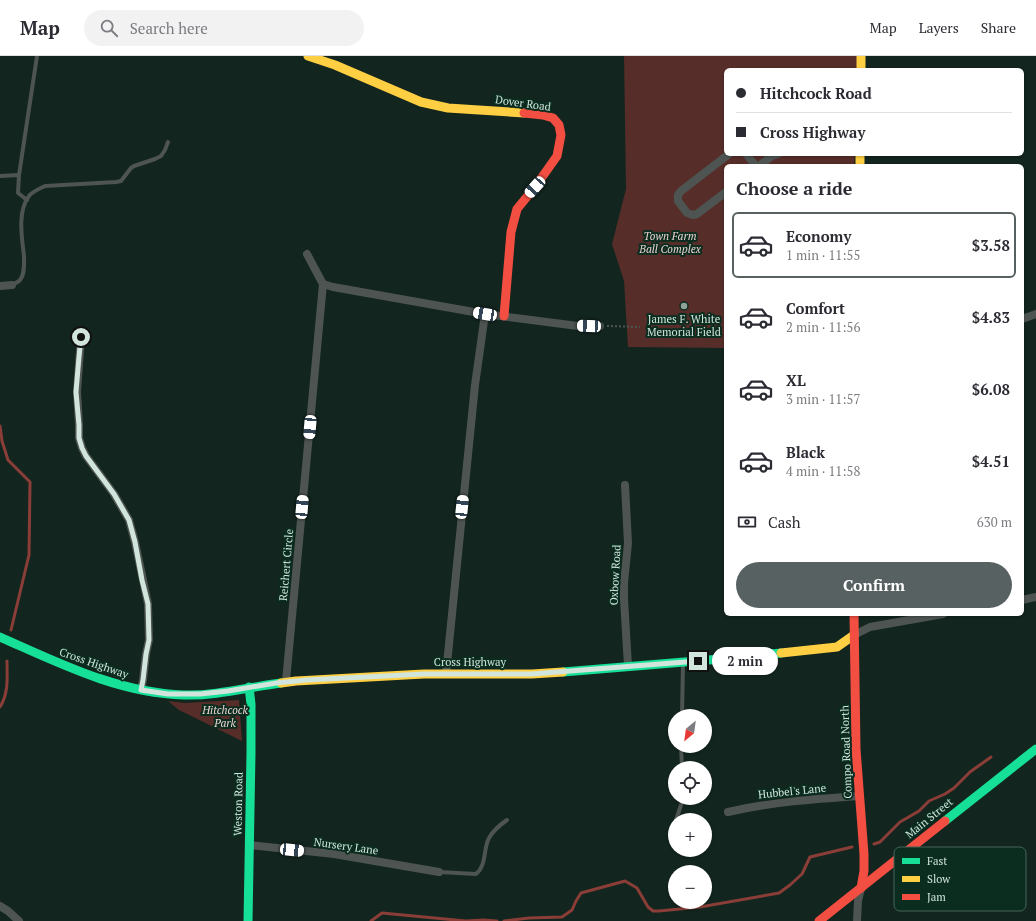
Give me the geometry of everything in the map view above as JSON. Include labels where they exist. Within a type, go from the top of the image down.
[{"type":"main road","name":"Dover Road","points":[[308,56],[342,67],[421,102],[448,108],[515,112],[543,116],[553,118],[559,125],[561,135],[557,156],[517,209],[511,232],[504,316]]},
{"type":"main road","points":[[861,56],[861,68]]},
{"type":"main road","name":"Compo Road North","points":[[854,616],[856,750],[864,854],[864,871],[861,888]]},
{"type":"main road","name":"Cross Highway","points":[[0,638],[82,673],[110,682],[141,690],[168,694],[191,695],[286,681],[395,675],[532,674],[744,657],[837,647],[854,634]]},
{"type":"main road","name":"Weston Road","points":[[248,921],[251,725],[249,687]]},
{"type":"main road","name":"Main Street","points":[[912,847],[1036,748]]},
{"type":"main road","name":"Main Street","points":[[819,921],[894,862]]},
{"type":"street","points":[[724,194],[697,214],[693,215],[687,213],[678,201],[678,196],[681,191],[726,156]]},
{"type":"street","points":[[748,156],[754,164]]},
{"type":"street","points":[[762,164],[772,156]]},
{"type":"street","points":[[307,254],[323,284],[333,287],[485,314],[578,326],[600,326]]},
{"type":"street","name":"Reichert Circle","points":[[286,681],[323,284]]},
{"type":"street","points":[[0,286],[12,285]]},
{"type":"street","points":[[446,674],[474,385],[485,314]]},
{"type":"street","points":[[1024,318],[1036,314]]},
{"type":"street","points":[[81,337],[76,392],[79,438],[86,456],[114,494],[129,520],[148,604],[149,640],[141,690]]},
{"type":"street","name":"Oxbow Road","points":[[625,485],[628,543],[624,599],[628,666]]},
{"type":"street","points":[[1024,600],[1036,597]]},
{"type":"street","name":"Cross Highway","points":[[854,634],[870,627],[932,616]]},
{"type":"street","name":"Hubbel's Lane","points":[[728,812],[771,803],[859,796]]},
{"type":"street","name":"Nursery Lane","points":[[250,845],[334,854],[439,872]]},
{"type":"street","points":[[857,921],[858,901],[861,888]]},
{"type":"street","points":[[0,906],[19,921]]},
{"type":"lane","points":[[27,200],[18,193],[19,175],[37,56]]},
{"type":"lane","points":[[12,285],[20,280],[23,273],[24,264],[21,221],[23,210],[30,195],[36,190],[45,186],[122,181],[134,166],[161,156],[168,142]]},
{"type":"lane","points":[[0,176],[19,175]]},
{"type":"lane","points":[[682,709],[683,662]]},
{"type":"lane","points":[[439,872],[476,874],[480,871],[483,863],[487,839],[492,831],[507,820]]},
{"type":"path","points":[[600,326],[640,327]]},
{"type":"green space","name":"Town Farm Ball Complex","points":[[624,56],[858,56],[857,68],[724,68],[724,156],[855,156],[854,164],[724,164],[724,348],[628,347],[624,281],[612,244],[626,189]]},
{"type":"green space","name":"Hitchcock Park","points":[[239,700],[242,741],[179,710],[168,701],[185,703]]},
{"type":"waterway","points":[[0,426],[2,441],[8,460],[30,482],[29,555],[11,630]]},
{"type":"waterway","points":[[0,707],[6,691],[7,661]]},
{"type":"waterway","points":[[874,844],[880,842],[900,822],[919,811],[929,801],[954,788],[970,772],[991,757]]},
{"type":"waterway","points":[[504,921],[529,918],[562,917],[572,910],[581,893],[625,881],[637,888],[648,907],[653,911],[700,907],[779,893],[802,874],[810,857],[852,847]]},
{"type":"waterway","points":[[371,921],[382,913],[466,921],[497,921]]},
{"type":"traffic: fast","points":[[0,637],[89,675],[112,683],[160,693],[196,695],[281,683]]},
{"type":"traffic: fast","points":[[563,672],[781,653]]},
{"type":"traffic: fast","points":[[248,921],[251,753],[251,704],[249,687]]},
{"type":"traffic: fast","points":[[945,821],[1036,749]]},
{"type":"traffic: slow","points":[[308,56],[335,65],[421,102],[448,108],[524,113]]},
{"type":"traffic: slow","points":[[861,56],[861,68]]},
{"type":"traffic: slow","points":[[860,156],[860,164]]},
{"type":"traffic: slow","points":[[781,653],[837,647],[854,635]]},
{"type":"traffic: slow","points":[[281,683],[424,674],[532,674],[563,672]]},
{"type":"traffic: jam","points":[[504,316],[511,232],[517,209],[557,156],[561,135],[559,125],[553,118],[543,115],[524,113]]},
{"type":"traffic: jam","points":[[854,616],[856,749],[864,854],[864,871],[861,888]]},
{"type":"traffic: jam","points":[[912,847],[945,821]]},
{"type":"traffic: jam","points":[[819,921],[894,861]]},
{"type":"place","name":"James F. White Memorial Field","points":[[684,306]]},
{"type":"route","points":[[81,337],[76,392],[79,438],[86,456],[114,494],[129,520],[148,604],[149,640],[141,690],[184,695],[228,691],[286,681],[424,674],[532,674],[698,661]]}]
